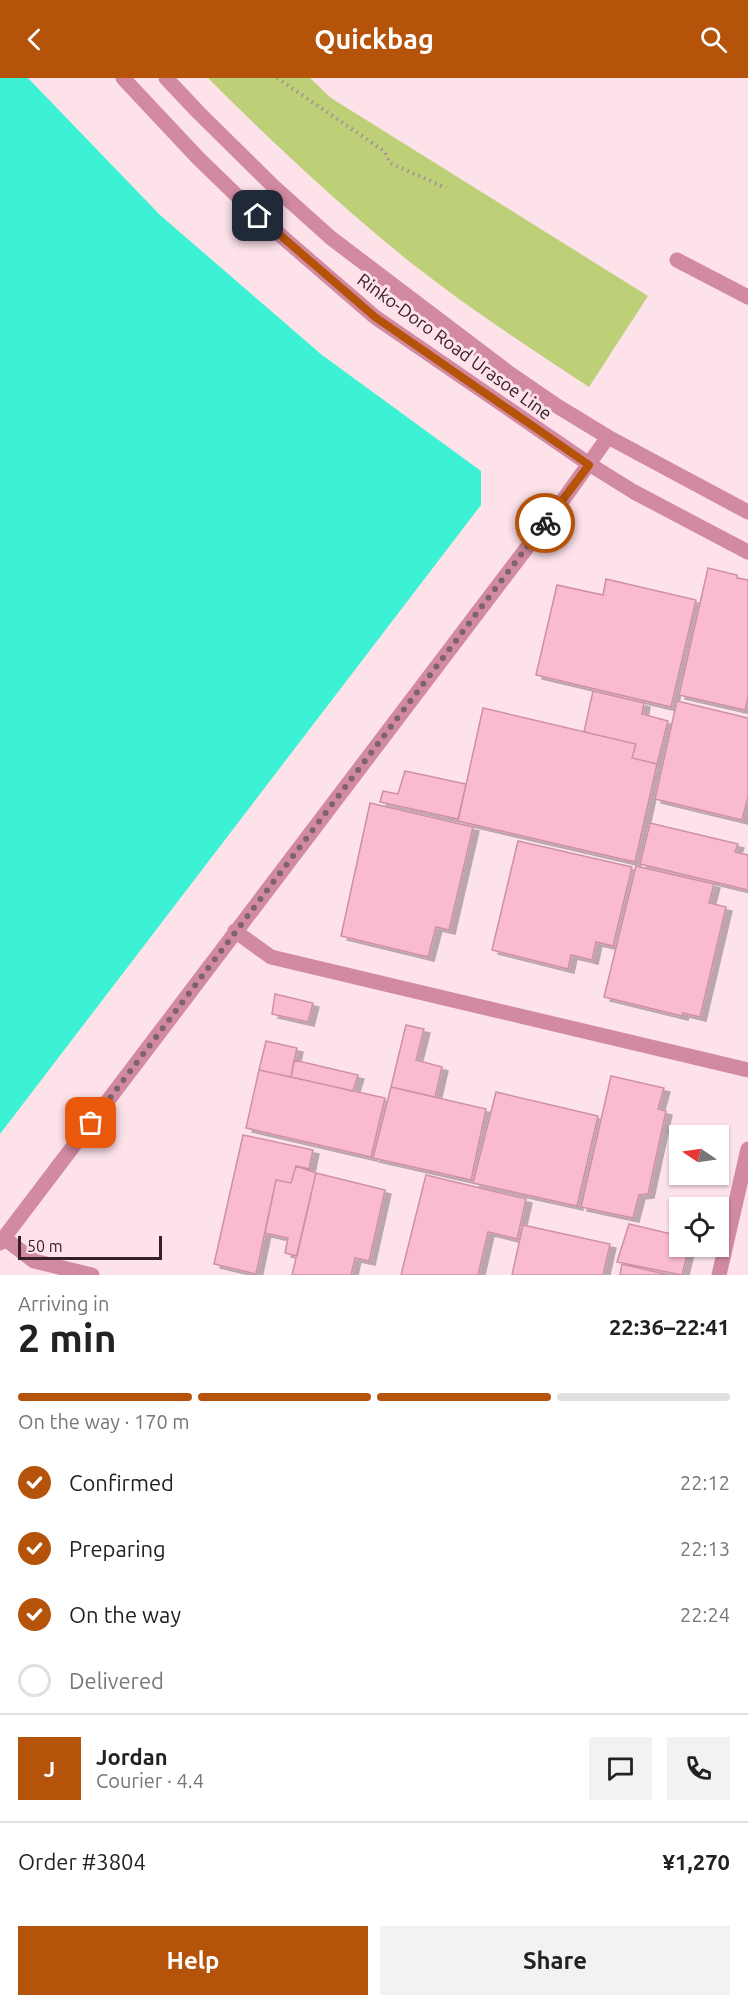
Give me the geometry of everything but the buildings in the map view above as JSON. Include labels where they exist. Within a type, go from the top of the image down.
[{"type":"street","name":"Rinko-Doro Road Urasoe Line","points":[[123,78],[198,158],[250,208],[375,317],[589,465],[634,492],[748,552]]},
{"type":"street","name":"Rinko-Doro Road Urasoe Line","points":[[166,78],[273,186],[331,237],[509,373],[608,437],[748,512]]},
{"type":"street","points":[[677,260],[748,297]]},
{"type":"street","points":[[92,1275],[34,1261],[2,1241],[608,437]]},
{"type":"street","points":[[235,931],[271,957],[748,1070]]},
{"type":"street","points":[[719,1275],[748,1149]]},
{"type":"path","points":[[277,78],[384,151],[390,163],[446,188]]},
{"type":"shaded area","points":[[0,78],[28,78],[160,215],[322,355],[481,471],[481,505],[0,1134]]},
{"type":"shaded area","points":[[208,78],[310,78],[331,98],[648,296],[589,387],[476,311],[410,262],[306,173]]},
{"type":"way so far","points":[[91,1123],[545,523]]},
{"type":"route","points":[[258,216],[375,317],[589,465],[545,523]]}]
